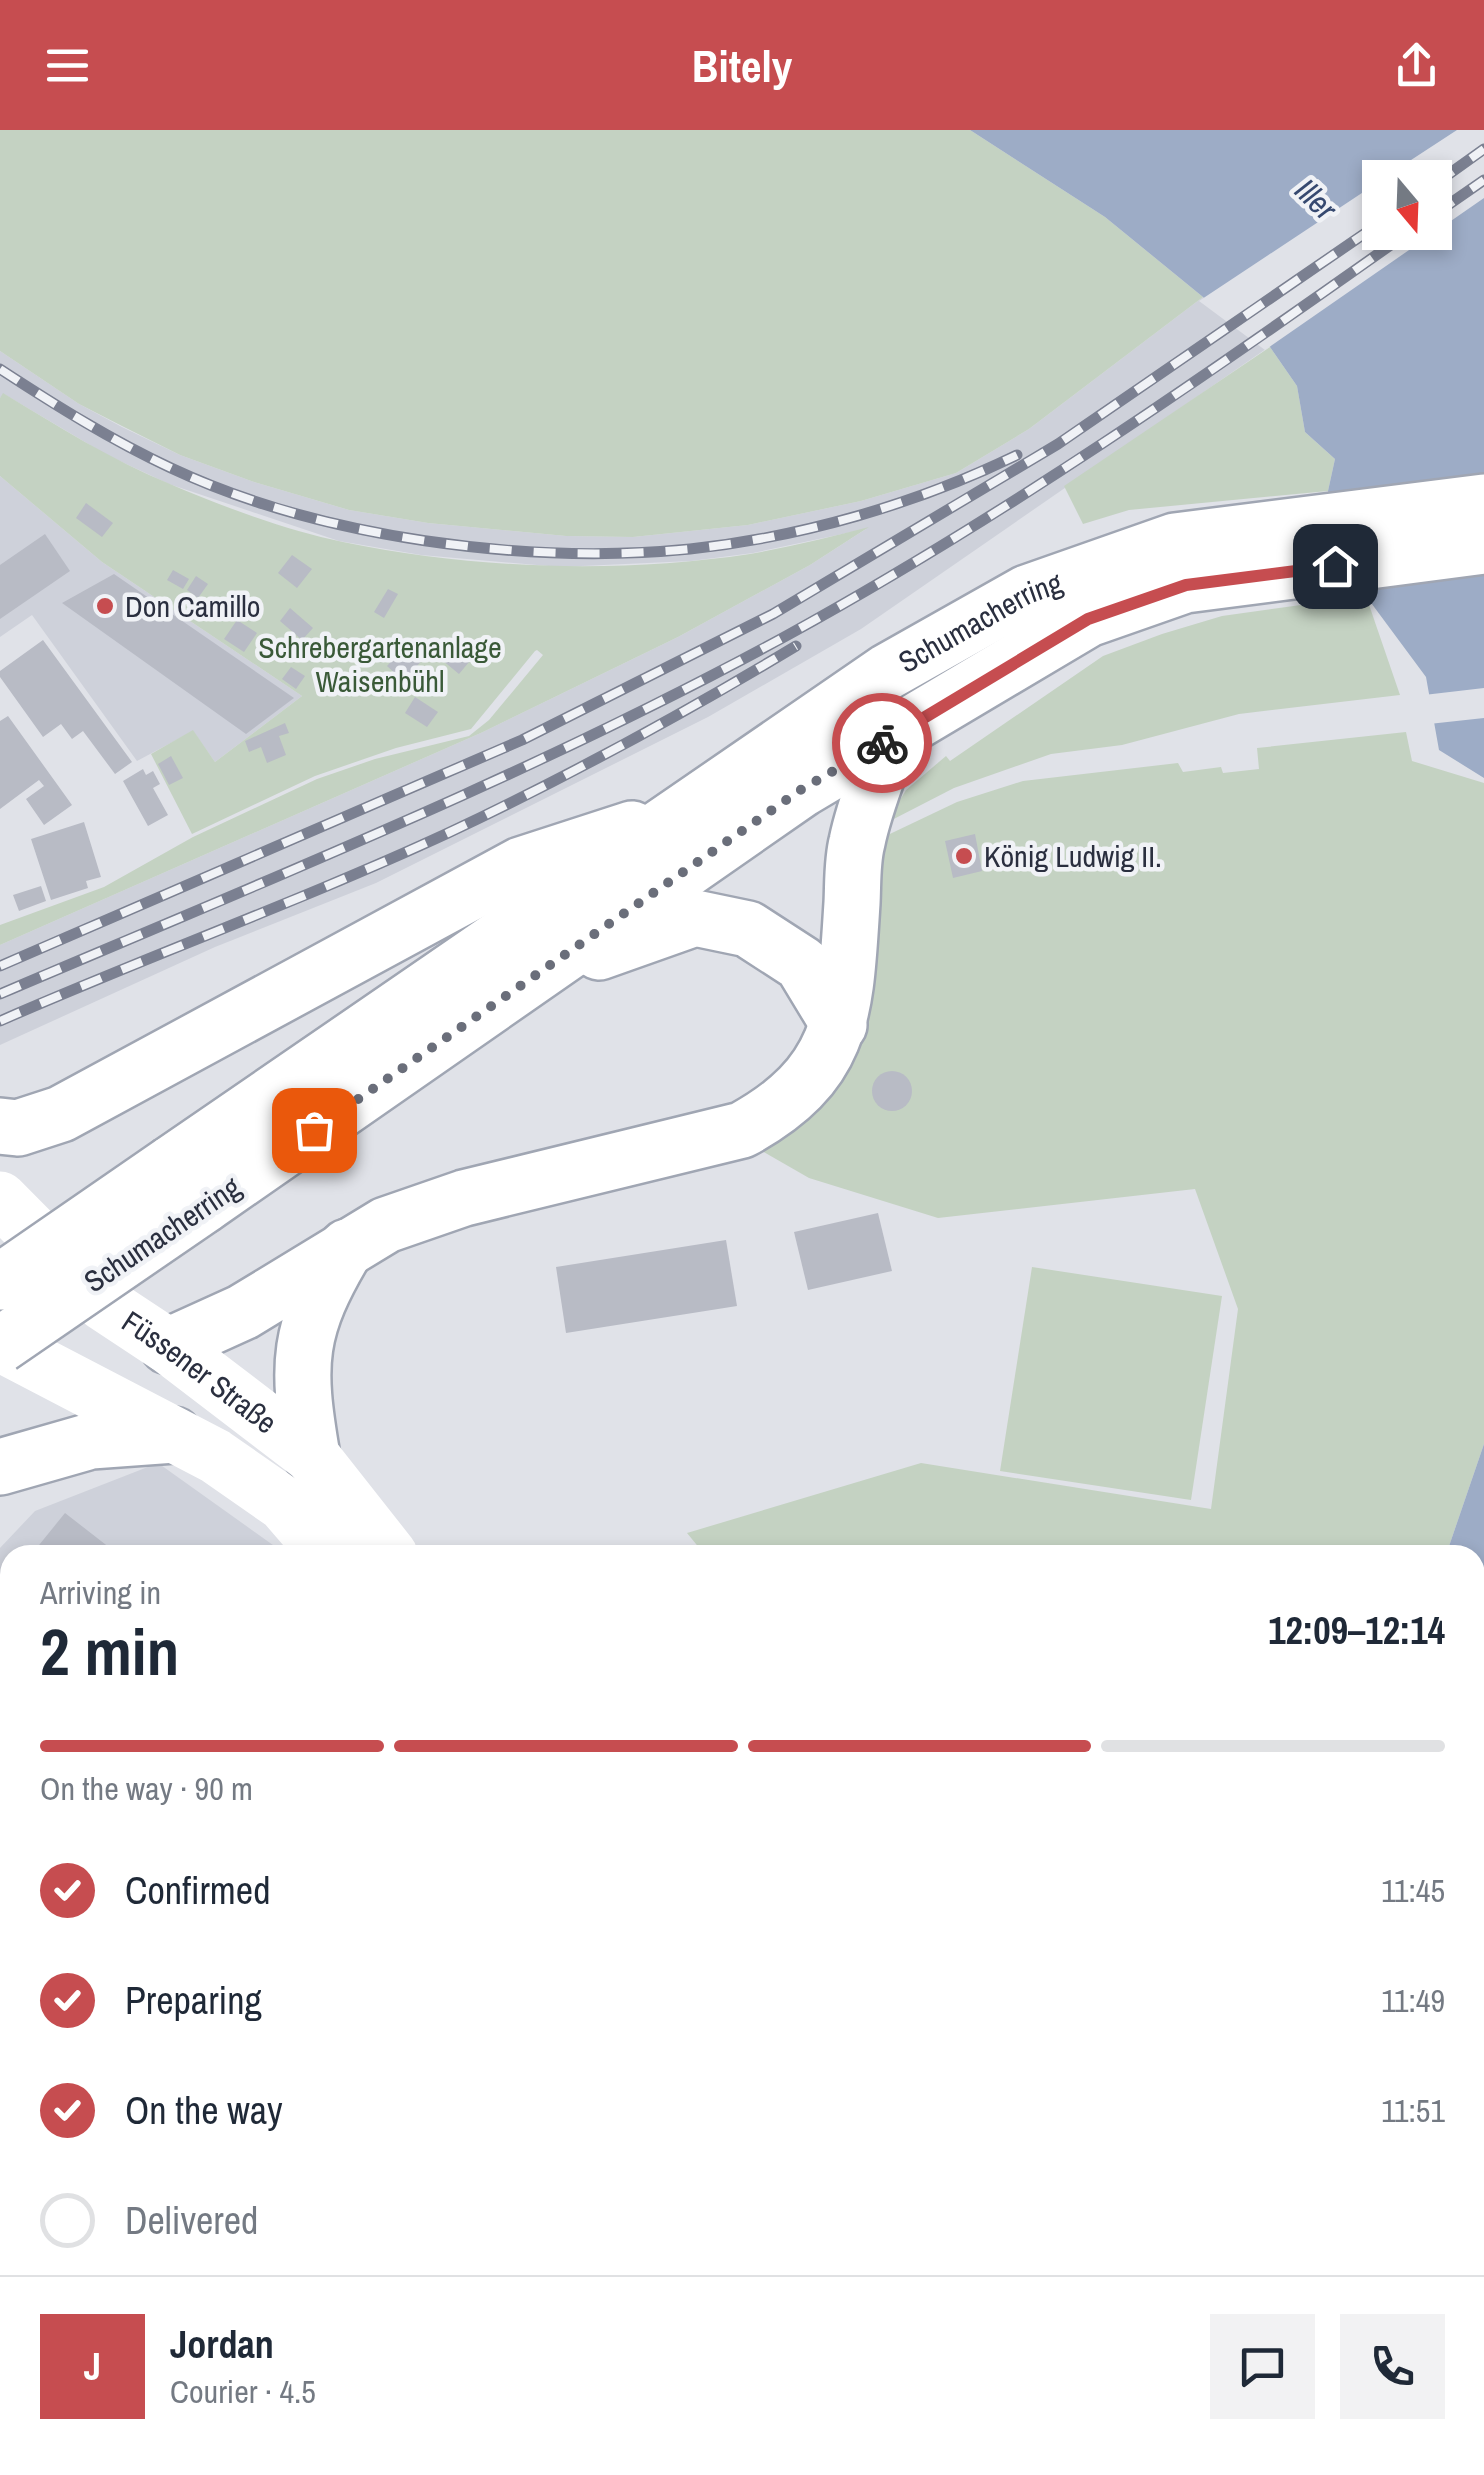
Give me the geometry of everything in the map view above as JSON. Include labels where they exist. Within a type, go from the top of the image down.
[{"type":"main road","name":"Schumacherring","points":[[0,1345],[188,1184],[684,814],[887,672],[1027,592],[1175,541],[1484,502]]},
{"type":"main road","name":"Schumacherring","points":[[0,1282],[188,1184],[530,976],[802,789],[1088,619],[1186,585],[1484,546]]},
{"type":"main road","points":[[168,1346],[243,1312],[386,1225],[464,1198],[742,1130],[772,1114],[799,1092],[823,1061],[838,1025],[847,978],[856,843],[905,729]]},
{"type":"main road","points":[[0,1126],[18,1128],[60,1114],[521,865],[684,814]]},
{"type":"main road","points":[[530,976],[695,918],[748,930],[802,964],[838,1025]]},
{"type":"main road","name":"Füssener Straße","points":[[0,1199],[103,1303],[168,1346],[312,1456],[382,1545]]},
{"type":"main road","points":[[312,1456],[300,1389],[303,1346],[320,1291],[347,1247]]},
{"type":"main road","name":"Füssener Straße","points":[[0,1345],[215,1456],[284,1504],[319,1545]]},
{"type":"main road","points":[[0,1467],[91,1441],[174,1434]]},
{"type":"shaded area","points":[[1362,239],[1362,250],[1409,250],[861,629],[708,717],[376,883],[215,947],[0,1045],[0,945],[483,732],[678,637],[810,565],[866,529],[753,553],[691,561],[560,567],[421,555],[339,541],[169,484],[107,455],[4,394],[0,398],[0,351],[79,404],[180,455],[349,510],[428,523],[566,536],[633,537],[748,525],[861,501],[956,473],[1029,429],[1203,297]]},
{"type":"shaded area","points":[[0,476],[102,562],[302,696],[215,762],[193,731],[137,761],[32,615],[0,637]]},
{"type":"shaded area","points":[[158,1463],[273,1545],[3,1545],[35,1511]]},
{"type":"green space","points":[[0,130],[970,130],[1105,217],[1203,297],[1029,429],[956,473],[861,501],[748,525],[633,537],[566,536],[428,523],[349,510],[180,455],[79,404],[0,351]]},
{"type":"green space","points":[[1270,347],[1297,386],[1305,432],[1335,459],[1328,491],[1129,510],[1083,524],[1064,486]]},
{"type":"green space","name":"Schrebergartenanlage Waisenbühl","points":[[3,393],[106,453],[191,493],[299,531],[393,551],[546,566],[648,564],[750,554],[869,527],[810,565],[678,637],[483,732],[0,945],[0,925],[104,887],[193,837],[317,779],[375,759],[469,736],[489,720],[543,655],[535,651],[471,729],[396,748],[315,776],[192,834],[151,754],[193,730],[215,762],[302,696],[102,562],[0,476]]},
{"type":"green space","points":[[1366,596],[1400,695],[1239,714],[1122,745],[1051,754],[954,788],[886,823],[906,790],[946,756],[950,761],[1103,656],[1222,616]]},
{"type":"green space","points":[[1406,732],[1412,761],[1484,783],[1484,1444],[1449,1545],[697,1545],[687,1533],[921,1463],[1211,1509],[1238,1309],[1195,1189],[938,1218],[809,1178],[750,1144],[780,1126],[873,842],[957,802],[1023,781],[1178,763],[1183,772],[1221,767],[1223,773],[1259,769],[1257,748]]},
{"type":"green space","points":[[1032,1267],[1222,1296],[1191,1500],[1000,1471]]},
{"type":"water","name":"Iller","points":[[970,130],[1466,130],[1484,154],[1484,778],[1439,750],[1426,677],[1366,596],[1328,491],[1335,459],[1305,432],[1297,386],[1270,347],[1105,217]]},
{"type":"water","points":[[1484,1444],[1484,1545],[1449,1545]]},
{"type":"pier","points":[[1457,130],[1472,130],[1484,146],[1484,198],[1452,220],[1452,160],[1411,160]]},
{"type":"pier","points":[[1362,193],[1362,250],[1409,250],[1265,350],[1199,301]]},
{"type":"pier","points":[[1484,688],[1484,718],[1429,724],[1424,695]]},
{"type":"building","points":[[86,503],[113,523],[102,537],[76,518]]},
{"type":"building","points":[[45,534],[70,571],[0,619],[0,565]]},
{"type":"building","points":[[292,555],[312,569],[297,588],[278,573]]},
{"type":"building","points":[[173,570],[189,579],[183,589],[167,580]]},
{"type":"building","points":[[114,574],[294,698],[246,734],[62,603]]},
{"type":"building","points":[[196,576],[208,584],[198,598],[187,590]]},
{"type":"building","points":[[388,589],[398,594],[384,618],[374,612]]},
{"type":"building","points":[[290,608],[313,628],[302,640],[280,621]]},
{"type":"building","points":[[237,620],[257,633],[244,652],[224,639]]},
{"type":"building","points":[[454,635],[467,646],[460,654],[469,662],[459,674],[436,655]]},
{"type":"building","points":[[43,640],[132,762],[115,774],[83,731],[72,739],[61,724],[43,737],[0,677],[0,671]]},
{"type":"building","points":[[408,643],[424,658],[417,666],[426,674],[412,689],[387,666]]},
{"type":"building","points":[[291,667],[305,676],[296,689],[282,679]]},
{"type":"building","points":[[415,697],[438,712],[427,727],[405,713]]},
{"type":"building","points":[[8,716],[72,805],[44,825],[26,799],[44,786],[39,780],[0,809],[0,721]]},
{"type":"building","points":[[285,723],[289,733],[279,736],[286,755],[267,763],[261,747],[249,752],[245,741]]},
{"type":"building","points":[[171,756],[183,778],[169,785],[158,764]]},
{"type":"building","points":[[143,769],[146,775],[153,771],[160,784],[153,788],[168,815],[148,826],[123,781]]},
{"type":"building","points":[[84,822],[101,877],[86,881],[88,888],[51,900],[31,839]]},
{"type":"building","name":"König Ludwig II.","points":[[975,834],[982,871],[953,878],[945,841]]},
{"type":"building","points":[[41,886],[46,901],[19,911],[13,895]]},
{"type":"building","points":[[892,1071],[906,1077],[912,1091],[906,1105],[892,1111],[878,1105],[872,1091],[878,1077]]},
{"type":"building","points":[[878,1213],[892,1271],[808,1290],[794,1232]]},
{"type":"building","points":[[726,1240],[737,1306],[566,1333],[556,1267]]},
{"type":"building","points":[[65,1513],[106,1545],[39,1545]]},
{"type":"railway","points":[[1452,172],[1484,149]]},
{"type":"railway","points":[[1452,202],[1484,180]]},
{"type":"railway","points":[[0,966],[522,740],[773,614],[1058,444],[1362,235]]},
{"type":"railway","points":[[0,994],[496,780],[786,636],[1025,494],[1383,250]]},
{"type":"railway","points":[[0,369],[127,446],[229,492],[357,529],[493,549],[627,553],[732,544],[858,516],[939,489],[1017,455]]},
{"type":"railway","points":[[0,1021],[448,833],[624,744],[796,646]]},
{"type":"way so far","points":[[314,1130],[802,789],[882,743]]},
{"type":"place","name":"Don Camillo","points":[[105,606]]},
{"type":"place","name":"König Ludwig II.","points":[[964,856]]},
{"type":"route","points":[[882,743],[1088,619],[1186,585],[1335,566]]}]
